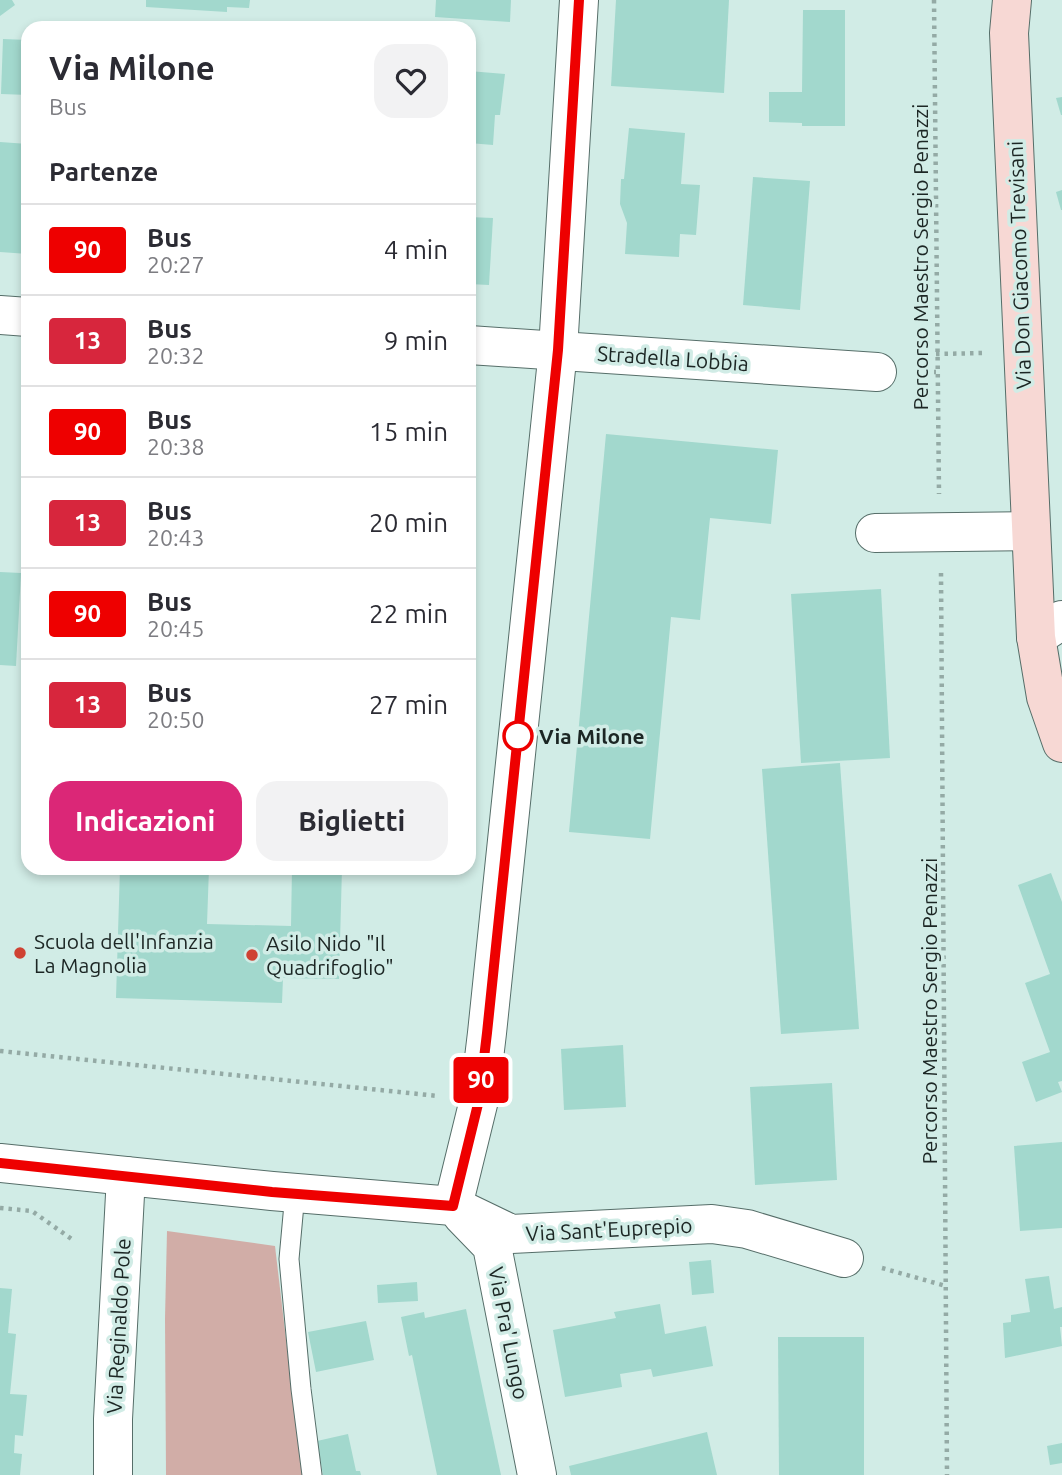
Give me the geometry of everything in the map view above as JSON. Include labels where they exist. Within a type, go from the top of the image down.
[{"type":"street","points":[[453,1206],[479,1100],[558,350],[579,0]]},
{"type":"street","name":"Via Don Giacomo Trevisani","points":[[1012,0],[1009,33],[1030,531],[1049,629],[1046,697],[1062,743]]},
{"type":"street","points":[[0,315],[21,316]]},
{"type":"street","name":"Stradella Lobbia","points":[[476,345],[877,372]]},
{"type":"street","points":[[875,533],[1030,531]]},
{"type":"street","name":"Via Sant'Euprepio","points":[[0,1163],[453,1206],[511,1234],[712,1224],[747,1229],[844,1258]]},
{"type":"street","name":"Via Reginaldo Pole","points":[[113,1475],[113,1419],[127,1176]]},
{"type":"street","name":"Via Pra' Lungo","points":[[453,1206],[492,1246],[537,1475]]},
{"type":"lane","points":[[295,1193],[289,1259],[312,1475]]},
{"type":"path","name":"Percorso Maestro Sergio Penazzi","points":[[934,0],[939,502]]},
{"type":"path","points":[[936,354],[995,353]]},
{"type":"path","name":"Percorso Maestro Sergio Penazzi","points":[[941,560],[947,1475]]},
{"type":"path","points":[[0,1051],[479,1100]]},
{"type":"path","points":[[0,1208],[32,1211],[74,1240]]},
{"type":"path","points":[[844,1258],[946,1286]]},
{"type":"shaded area","points":[[167,1231],[275,1246],[302,1475],[166,1475]]},
{"type":"building","points":[[0,0],[12,0],[15,5],[0,16]]},
{"type":"building","points":[[146,0],[250,0],[249,8],[227,7],[227,12],[146,7]]},
{"type":"building","points":[[436,0],[511,0],[510,22],[435,17]]},
{"type":"building","points":[[616,0],[729,0],[724,93],[611,86]]},
{"type":"building","points":[[803,10],[845,10],[845,126],[802,126],[802,123],[769,122],[769,92],[802,92]]},
{"type":"building","points":[[3,39],[21,40],[21,95],[1,94]]},
{"type":"building","points":[[476,72],[505,74],[500,115],[495,115],[493,145],[476,144]]},
{"type":"building","points":[[1062,97],[1062,115],[1061,115],[1056,98]]},
{"type":"building","points":[[629,128],[685,133],[681,184],[700,185],[696,235],[680,234],[679,257],[625,254],[627,223],[620,204]]},
{"type":"building","points":[[0,142],[21,144],[21,254],[0,252]]},
{"type":"building","points":[[753,177],[810,181],[800,310],[743,305]]},
{"type":"building","points":[[1062,190],[1062,210],[1061,210],[1056,192]]},
{"type":"building","points":[[476,217],[493,218],[489,285],[476,284]]},
{"type":"building","points":[[606,434],[778,450],[771,524],[710,518],[700,620],[671,617],[650,839],[569,832]]},
{"type":"building","points":[[0,572],[21,573],[16,666],[0,665]]},
{"type":"building","points":[[881,589],[890,758],[801,763],[791,594]]},
{"type":"building","points":[[840,763],[859,1029],[781,1034],[762,769]]},
{"type":"building","points":[[1051,873],[1062,902],[1062,1081],[1058,1082],[1062,1092],[1036,1102],[1022,1062],[1050,1052],[1025,983],[1050,974],[1018,885]]},
{"type":"building","points":[[120,875],[209,875],[207,924],[291,926],[292,875],[342,875],[339,979],[283,978],[282,1003],[116,998]]},
{"type":"building","points":[[623,1045],[626,1107],[564,1110],[561,1049]]},
{"type":"building","points":[[832,1083],[837,1180],[755,1185],[750,1087]]},
{"type":"building","points":[[1062,1142],[1062,1228],[1020,1231],[1014,1146]]},
{"type":"building","points":[[711,1260],[714,1293],[692,1295],[689,1262]]},
{"type":"building","points":[[1049,1276],[1054,1309],[1062,1307],[1062,1346],[1005,1358],[1003,1323],[1011,1322],[1011,1315],[1030,1312],[1025,1279]]},
{"type":"building","points":[[417,1282],[418,1301],[378,1303],[377,1285]]},
{"type":"building","points":[[0,1288],[12,1289],[8,1333],[16,1334],[10,1394],[27,1395],[23,1436],[15,1435],[14,1453],[22,1454],[20,1475],[0,1475]]},
{"type":"building","points":[[660,1304],[665,1334],[706,1326],[713,1366],[653,1377],[651,1369],[620,1374],[622,1387],[565,1397],[553,1330],[616,1318],[614,1312]]},
{"type":"building","points":[[466,1309],[501,1475],[437,1475],[412,1355],[409,1356],[401,1317],[424,1312],[425,1318]]},
{"type":"building","points":[[366,1321],[374,1360],[316,1372],[308,1332]]},
{"type":"building","points":[[778,1337],[864,1337],[864,1475],[779,1475]]},
{"type":"building","points":[[707,1432],[717,1475],[571,1475],[569,1466]]},
{"type":"building","points":[[348,1434],[356,1471],[360,1471],[361,1475],[323,1475],[317,1441]]},
{"type":"building","points":[[1062,1443],[1062,1463],[1050,1465],[1047,1446]]},
{"type":"bus line","name":"90","points":[[0,1163],[272,1192],[453,1206],[479,1100],[487,1033],[558,350],[579,0]]},
{"type":"place","name":"Via Milone","points":[[518,736]]},
{"type":"place","name":"Scuola dell'Infanzia La Magnolia","points":[[20,953]]},
{"type":"place","name":"Asilo Nido \"Il Quadrifoglio\"","points":[[252,955]]}]
